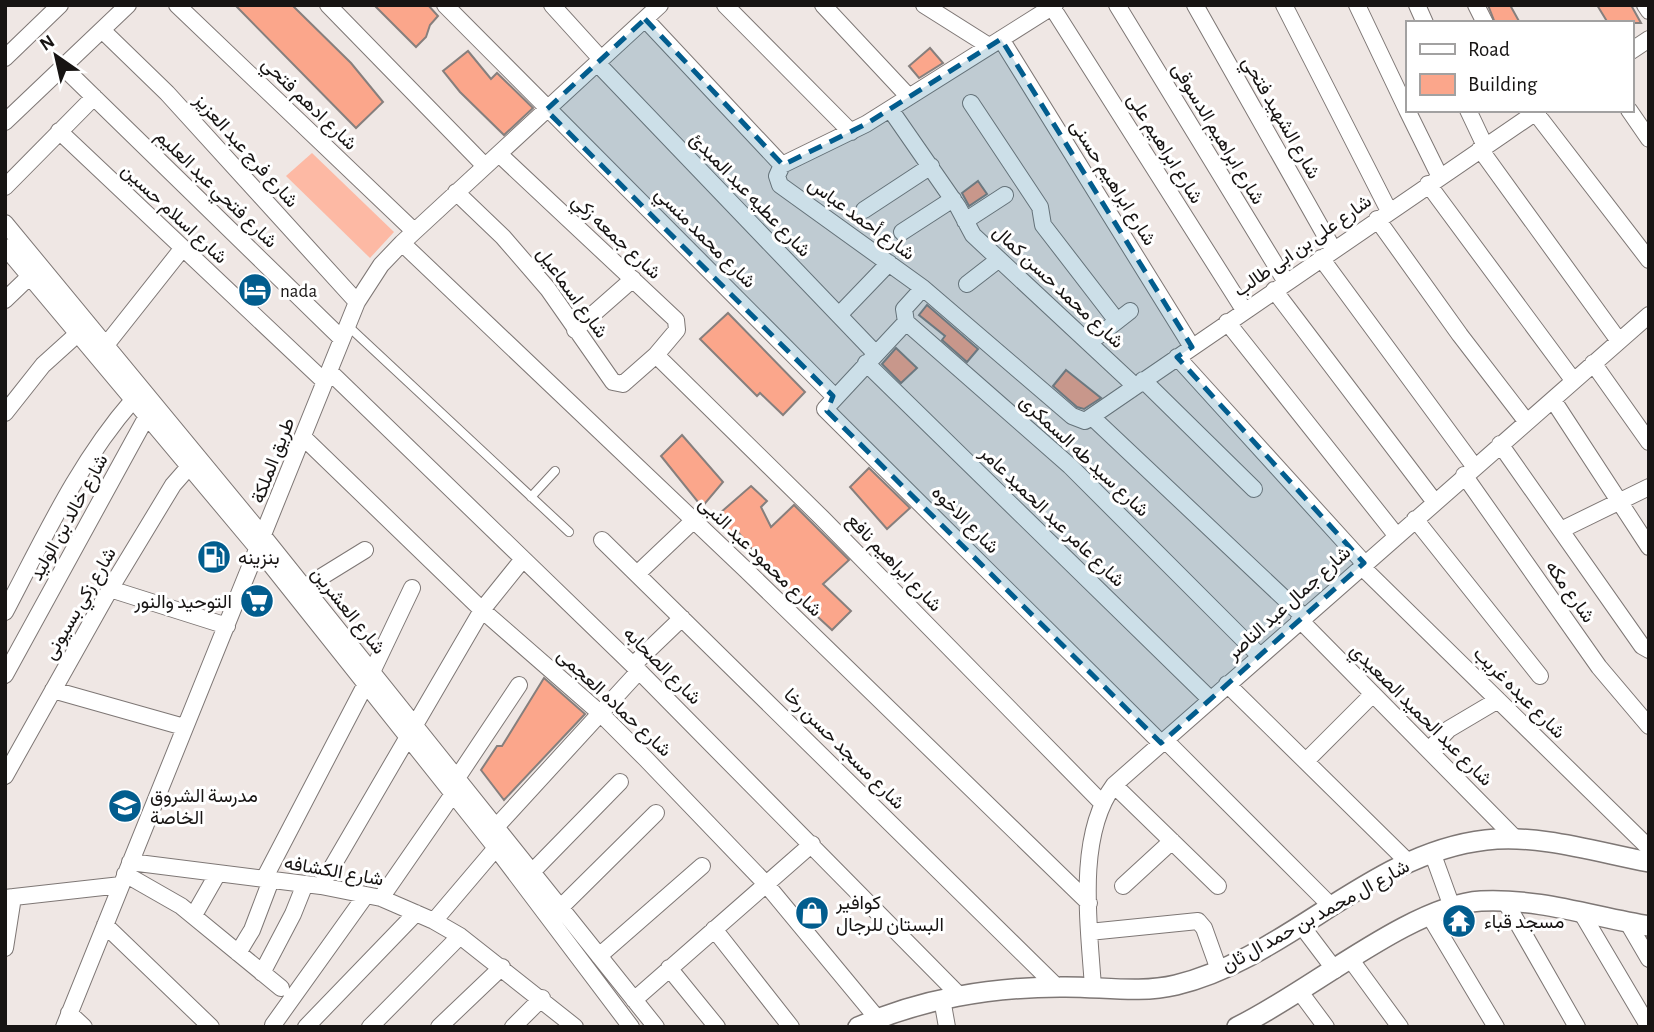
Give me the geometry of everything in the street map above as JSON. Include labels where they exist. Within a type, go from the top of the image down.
[{"type":"street","points":[[5,58],[60,5]]},
{"type":"street","points":[[5,122],[128,5]]},
{"type":"street","name":"شارع ادهم فتحي","points":[[177,5],[414,231]]},
{"type":"street","points":[[328,5],[485,166]]},
{"type":"street","name":"شارع محمد منسي","points":[[445,5],[834,396]]},
{"type":"street","name":"شارع عطيه عبد المبدئ","points":[[552,5],[599,61],[839,315],[871,358]]},
{"type":"street","points":[[725,5],[851,132]]},
{"type":"street","points":[[823,5],[909,97]]},
{"type":"street","points":[[924,5],[995,42]]},
{"type":"street","name":"شارع ابراهيم الدسوقى","points":[[1117,5],[1280,286],[1434,501]]},
{"type":"street","name":"شارع الشهيد فتحي","points":[[1195,5],[1327,253],[1469,471]]},
{"type":"street","points":[[1284,5],[1383,215],[1460,335],[1526,421]]},
{"type":"street","points":[[1357,5],[1406,108]]},
{"type":"street","points":[[1417,5],[1425,21]]},
{"type":"street","points":[[1476,5],[1484,21]]},
{"type":"street","points":[[1645,5],[1649,11]]},
{"type":"street","points":[[782,165],[851,132],[1054,6]]},
{"type":"street","name":"شارع ابراهيم على","points":[[1054,6],[1244,310]]},
{"type":"street","name":"طريق الملكة","points":[[66,1020],[184,727],[262,544],[357,302],[381,265],[401,243],[653,10]]},
{"type":"street","name":"شارع أحمد عباس","points":[[653,10],[782,165],[777,176],[780,185],[923,288],[1072,416],[1085,421],[1093,418]]},
{"type":"street","name":"شارع فرج عبد العزيز","points":[[102,30],[167,93],[357,302]]},
{"type":"street","points":[[1633,50],[1649,39]]},
{"type":"street","name":"شارع ابراهيم حسنى","points":[[995,42],[1192,347]]},
{"type":"street","name":"شارع فتحي عبد العليم","points":[[63,67],[345,333]]},
{"type":"street","points":[[5,187],[94,97]]},
{"type":"street","points":[[971,103],[1040,207],[1043,225],[1124,316],[1089,343]]},
{"type":"street","name":"شارع محمد حسن كمال","points":[[890,109],[953,199],[973,236],[1254,489]]},
{"type":"street","points":[[1408,112],[1434,181],[1573,380]]},
{"type":"street","points":[[1469,112],[1483,148],[1619,341]]},
{"type":"street","points":[[1533,112],[1649,260]]},
{"type":"street","name":"شارع على بن ابى طالب","points":[[1093,418],[1139,383],[1533,112]]},
{"type":"street","points":[[1630,112],[1649,139]]},
{"type":"street","name":"شارع اسلام حسين","points":[[59,131],[182,249],[327,377]]},
{"type":"street","name":"شارع جمعه زكي","points":[[499,153],[678,323],[677,330],[656,355]]},
{"type":"street","points":[[864,210],[931,166]]},
{"type":"street","name":"شارع اسماعيل","points":[[456,192],[527,262],[575,330],[618,384],[623,384],[656,355]]},
{"type":"street","points":[[965,222],[1005,195]]},
{"type":"street","points":[[902,232],[953,199]]},
{"type":"street","name":"شارع العشرين","points":[[5,223],[133,400],[193,462]]},
{"type":"street","name":"شارع محمود عبد النبى","points":[[401,243],[694,520],[1089,903]]},
{"type":"street","name":"شارع العشرين","points":[[5,247],[30,277],[83,329],[106,345],[193,462],[455,786],[496,848],[631,1027]]},
{"type":"street","points":[[106,345],[182,249]]},
{"type":"street","points":[[967,284],[998,260]]},
{"type":"street","points":[[839,315],[889,263]]},
{"type":"street","points":[[5,300],[30,277]]},
{"type":"street","points":[[575,330],[633,279]]},
{"type":"street","points":[[834,396],[906,322],[904,309],[923,288]]},
{"type":"street","name":"شارع جمال عبد الناصر","points":[[1093,987],[1089,932],[1091,840],[1101,802],[1114,785],[1434,501],[1619,341],[1647,321]]},
{"type":"street","name":"شارع سيد طه السمكرى","points":[[906,322],[1063,459],[1259,655]]},
{"type":"street","points":[[1227,322],[1396,535]]},
{"type":"street","points":[[5,413],[28,381],[83,329]]},
{"type":"street","name":"شارع ابراهيم نافع","points":[[656,355],[822,518],[1101,802]]},
{"type":"street","name":"شارع عبده غريب","points":[[1177,357],[1363,564],[1649,848]]},
{"type":"street","name":"شارع عامر عبد الحميد عامر","points":[[871,358],[1210,699]]},
{"type":"street","points":[[1593,363],[1649,442]]},
{"type":"street","name":"شارع الصحابه","points":[[327,377],[636,668],[812,844],[951,998]]},
{"type":"street","name":"شارع الاخوه","points":[[834,396],[825,406],[827,411],[1163,742]]},
{"type":"street","points":[[5,612],[78,474],[112,424],[133,400]]},
{"type":"street","points":[[1553,400],[1649,547]]},
{"type":"street","name":"شارع خالد بن الوليد","points":[[5,675],[146,416]]},
{"type":"street","name":"شارع عبد الحميد الصعيدي","points":[[1093,418],[1301,618],[1515,838]]},
{"type":"street","name":"شارع حماده العجمى","points":[[303,437],[482,610],[600,713],[765,884],[877,1018]]},
{"type":"street","points":[[1500,444],[1645,648]]},
{"type":"street","name":"شارع زكي بسيونى","points":[[5,776],[110,589],[173,485],[193,462]]},
{"type":"street","name":"شارع مكه","points":[[1469,471],[1599,667],[1649,726]]},
{"type":"street","points":[[1561,530],[1649,487]]},
{"type":"street","points":[[1415,519],[1540,676]]},
{"type":"street","points":[[637,574],[694,520]]},
{"type":"street","name":"شارع مسجد حسن رخا","points":[[602,540],[1057,987]]},
{"type":"street","name":"شارع العشرين","points":[[262,544],[305,587],[369,678]]},
{"type":"street","points":[[305,587],[365,550]]},
{"type":"street","points":[[262,973],[293,914],[411,731],[482,610],[523,559]]},
{"type":"street","points":[[238,953],[263,905],[268,879],[412,588]]},
{"type":"street","points":[[110,589],[227,626]]},
{"type":"street","points":[[496,827],[682,618]]},
{"type":"street","points":[[1227,684],[1307,760],[1407,862]]},
{"type":"street","points":[[273,1025],[374,896],[455,786],[519,685]]},
{"type":"street","points":[[53,690],[184,727]]},
{"type":"street","points":[[1307,760],[1373,694]]},
{"type":"street","points":[[1429,750],[1465,718],[1499,700]]},
{"type":"street","points":[[1163,742],[1332,907]]},
{"type":"street","points":[[532,873],[620,782]]},
{"type":"street","points":[[1114,785],[1218,886]]},
{"type":"street","name":"شارع العشرين","points":[[455,786],[496,827],[656,1027]]},
{"type":"street","points":[[560,908],[656,813]]},
{"type":"street","name":"شارع ال محمد بن حمد ال ثان","points":[[858,1027],[877,1018],[951,998],[1057,987],[1148,989],[1176,985],[1219,970],[1407,862],[1459,844],[1515,838],[1649,862]]},
{"type":"street","points":[[1123,887],[1172,841]]},
{"type":"street","points":[[634,1000],[812,844]]},
{"type":"street","points":[[434,921],[496,848]]},
{"type":"street","points":[[1433,852],[1452,907]]},
{"type":"street","points":[[599,956],[702,866]]},
{"type":"street","points":[[194,915],[218,873]]},
{"type":"street","name":"شارع الكشافه","points":[[9,897],[126,874],[218,873],[374,896],[434,921],[460,936],[542,998],[568,1025]]},
{"type":"street","points":[[126,874],[194,915],[281,988]]},
{"type":"street","points":[[5,948],[9,897]]},
{"type":"street","points":[[1248,1025],[1429,915],[1452,907],[1478,901],[1505,901],[1581,912],[1649,926]]},
{"type":"street","points":[[1505,901],[1577,1027]]},
{"type":"street","points":[[1581,912],[1649,1027]]},
{"type":"street","points":[[306,1027],[416,913]]},
{"type":"street","points":[[1429,915],[1496,1027]]},
{"type":"street","points":[[1089,932],[1198,922],[1204,928],[1219,970]]},
{"type":"street","points":[[1628,923],[1649,959]]},
{"type":"street","points":[[105,925],[211,1027]]},
{"type":"street","points":[[1301,925],[1343,965],[1400,1027]]},
{"type":"street","points":[[714,929],[791,1027]]},
{"type":"street","points":[[370,1027],[460,936]]},
{"type":"street","points":[[439,1027],[502,967]]},
{"type":"street","points":[[669,968],[718,1027]]},
{"type":"street","points":[[1300,992],[1326,1027]]},
{"type":"street","points":[[513,1027],[542,998]]},
{"type":"street","points":[[947,1027],[951,998]]},
{"type":"street","points":[[66,1020],[84,1027]]},
{"type":"lane","points":[[345,333],[569,533]]},
{"type":"lane","points":[[531,497],[555,471]]},
{"type":"highlighted area","points":[[645,19],[783,165],[866,124],[1001,39],[1192,347],[1177,357],[1364,563],[1161,743],[827,411],[833,396],[546,110]]},
{"type":"shaded area","points":[[312,153],[394,232],[370,258],[286,176]]},
{"type":"building","points":[[235,5],[292,5],[351,63],[383,102],[356,128]]},
{"type":"building","points":[[374,5],[428,5],[438,16],[430,25],[426,37],[416,47]]},
{"type":"building","points":[[1488,5],[1510,5],[1519,21],[1494,21]]},
{"type":"building","points":[[1597,5],[1631,5],[1641,23],[1633,21],[1607,21]]},
{"type":"building","points":[[930,48],[943,63],[919,78],[909,66]]},
{"type":"building","points":[[468,51],[491,79],[497,73],[533,108],[504,135],[460,92],[443,71]]},
{"type":"building","points":[[978,181],[987,194],[969,206],[962,193]]},
{"type":"building","points":[[927,305],[978,349],[967,362],[942,340],[945,336],[919,315]]},
{"type":"building","points":[[728,313],[805,392],[783,415],[760,393],[757,396],[700,339]]},
{"type":"building","points":[[896,348],[917,368],[901,383],[882,364]]},
{"type":"building","points":[[1066,370],[1101,398],[1084,409],[1077,407],[1053,386]]},
{"type":"building","points":[[682,435],[723,482],[702,507],[661,456]]},
{"type":"building","points":[[869,468],[910,508],[887,529],[850,487]]},
{"type":"building","points":[[751,486],[767,501],[761,507],[771,527],[794,505],[849,560],[823,584],[851,611],[832,630],[793,594],[789,597],[785,586],[783,587],[738,532],[733,537],[712,520]]},
{"type":"building","points":[[544,678],[585,714],[504,800],[481,770],[497,746],[502,746]]},
{"type":"place","name":"nada","points":[[255,290]]},
{"type":"place","name":"بنزينه","points":[[214,557]]},
{"type":"place","name":"التوحيد والنور","points":[[257,601]]},
{"type":"place","name":"مدرسة الشروق الخاصة","points":[[125,806]]},
{"type":"place","name":"كوافير البستان للرجال","points":[[812,913]]},
{"type":"place","name":"مسجد قباء","points":[[1459,921]]}]
